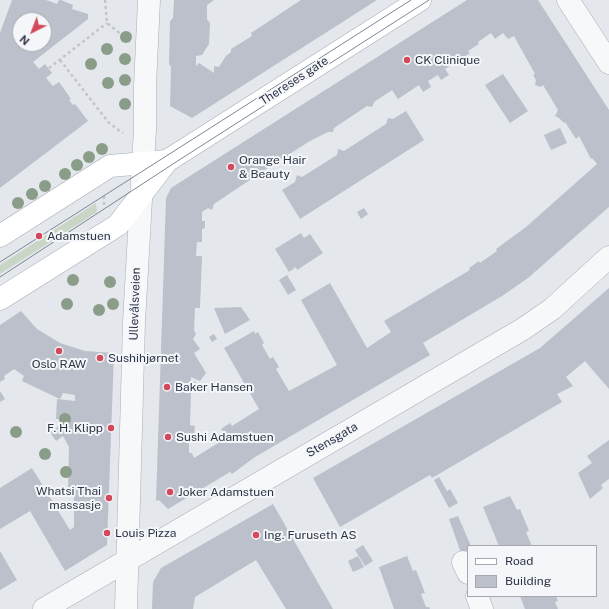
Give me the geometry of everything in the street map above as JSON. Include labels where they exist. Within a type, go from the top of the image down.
[{"type":"main road","name":"Thereses gate","points":[[0,299],[118,225],[141,197],[167,161],[420,0]]},
{"type":"main road","name":"Thereses gate","points":[[0,236],[110,166],[167,161]]},
{"type":"street","name":"Ullevålsveien","points":[[126,609],[134,322],[143,163],[149,0]]},
{"type":"street","points":[[568,0],[609,63]]},
{"type":"street","name":"Stensgata","points":[[44,609],[523,329],[552,309],[609,257]]},
{"type":"street","points":[[477,597],[482,609]]},
{"type":"path","points":[[106,0],[106,23]]},
{"type":"path","points":[[106,23],[122,35]]},
{"type":"path","points":[[49,68],[106,23]]},
{"type":"path","points":[[60,60],[108,123],[124,134]]},
{"type":"path","points":[[104,189],[104,210]]},
{"type":"green space","points":[[96,203],[97,212],[0,274],[0,265]]},
{"type":"building","points":[[12,0],[46,0],[57,4],[59,0],[61,0],[73,5],[72,9],[88,14],[88,19],[52,47],[52,12],[12,12],[12,52],[46,52],[33,62],[39,69],[45,64],[52,73],[46,78],[53,86],[59,82],[71,99],[69,100],[73,105],[75,104],[88,121],[0,188],[0,33]]},
{"type":"building","points":[[174,0],[214,0],[207,5],[207,19],[210,23],[209,44],[202,55],[196,56],[196,66],[199,63],[214,73],[214,66],[219,67],[226,56],[231,52],[231,49],[252,36],[251,33],[301,0],[377,0],[192,118],[170,106],[170,21],[173,18]]},
{"type":"building","points":[[467,0],[538,0],[609,110],[609,207],[528,278],[502,296],[423,343],[430,355],[255,457],[232,474],[230,472],[168,509],[159,500],[156,501],[166,198],[171,188]],"holes":[[[491,33],[495,39],[503,33],[508,39],[514,36],[535,74],[533,75],[536,80],[535,85],[541,87],[543,85],[558,110],[555,116],[564,123],[565,122],[576,139],[579,136],[591,159],[592,158],[597,164],[526,227],[496,249],[497,251],[480,263],[479,261],[469,268],[470,270],[384,321],[391,332],[367,348],[330,283],[301,300],[337,365],[289,391],[276,369],[279,367],[273,357],[270,359],[262,345],[264,343],[258,332],[255,334],[254,331],[224,348],[259,409],[232,426],[230,423],[221,429],[223,432],[219,434],[223,440],[194,458],[192,453],[189,453],[189,436],[194,435],[195,426],[190,425],[191,392],[196,391],[196,382],[191,381],[191,377],[200,381],[206,373],[194,353],[200,349],[193,339],[196,334],[194,330],[195,308],[200,308],[202,256],[196,256],[197,242],[202,242],[202,229],[205,228],[205,221],[202,221],[202,212],[208,208],[212,210],[214,204],[281,159],[286,161],[288,155],[310,141],[328,132],[333,132],[334,128],[367,106],[372,107],[374,102],[392,90],[398,99],[419,85],[423,92],[431,87],[428,81],[438,75],[441,80],[449,75],[445,69],[470,53],[468,51],[479,44],[478,42]]]},
{"type":"building","points":[[503,74],[528,111],[510,123],[485,85]]},
{"type":"building","points":[[406,111],[424,140],[300,219],[282,190],[295,182],[297,175],[302,177],[337,155],[338,149],[344,151],[386,124],[388,118],[393,119]]},
{"type":"building","points":[[560,128],[567,143],[551,150],[544,135]]},
{"type":"building","points":[[364,208],[368,214],[361,219],[357,212]]},
{"type":"building","points":[[301,233],[304,238],[310,234],[323,253],[297,270],[296,267],[289,272],[275,249]]},
{"type":"building","points":[[287,275],[296,290],[288,295],[279,280]]},
{"type":"building","points":[[609,288],[609,389],[585,361],[566,377],[573,386],[557,394],[562,402],[432,478],[430,475],[340,527],[313,478],[540,348]]},
{"type":"building","points":[[241,307],[250,320],[225,334],[214,308]]},
{"type":"building","points":[[21,311],[37,329],[60,343],[85,351],[114,353],[107,545],[65,571],[30,511],[0,529],[0,488],[32,468],[70,530],[74,527],[74,490],[68,490],[69,447],[63,436],[56,441],[50,432],[66,421],[66,419],[56,419],[57,399],[75,401],[75,395],[63,393],[60,399],[22,381],[24,376],[14,369],[4,376],[5,379],[0,382],[0,325]]},
{"type":"building","points":[[214,334],[217,339],[212,342],[209,337]]},
{"type":"building","points":[[0,391],[5,399],[0,402]]},
{"type":"building","points":[[609,440],[609,479],[601,485],[603,488],[590,499],[578,473],[592,463],[587,456]]},
{"type":"building","points":[[439,477],[447,491],[450,489],[458,503],[449,508],[434,480]]},
{"type":"building","points":[[510,496],[517,510],[520,509],[529,531],[526,532],[532,545],[499,545],[483,507]]},
{"type":"building","points":[[273,504],[333,609],[286,609],[256,560],[195,597],[193,609],[152,609],[153,582],[161,568]]},
{"type":"building","points":[[458,516],[471,545],[467,545],[467,550],[461,553],[449,519]]},
{"type":"building","points":[[363,545],[373,561],[365,566],[355,550]]},
{"type":"building","points":[[0,551],[17,580],[0,590]]},
{"type":"building","points":[[358,556],[364,567],[353,572],[348,561]]},
{"type":"building","points":[[407,556],[413,571],[416,570],[425,593],[421,594],[426,607],[429,607],[430,609],[394,609],[379,567]]},
{"type":"building","points":[[520,597],[556,597],[558,601],[555,602],[558,609],[525,609]]},
{"type":"tram line","points":[[0,262],[411,0]]},
{"type":"tram line","points":[[0,277],[429,0]]},
{"type":"place","name":"CK Clinique","points":[[407,60]]},
{"type":"place","name":"Orange Hair & Beauty","points":[[231,167]]},
{"type":"place","name":"Adamstuen","points":[[39,236]]},
{"type":"place","name":"Oslo RAW","points":[[59,351]]},
{"type":"place","name":"Sushihjørnet","points":[[100,358]]},
{"type":"place","name":"Baker Hansen","points":[[167,387]]},
{"type":"place","name":"F. H. Klipp","points":[[111,428]]},
{"type":"place","name":"Sushi Adamstuen","points":[[168,437]]},
{"type":"place","name":"Joker Adamstuen","points":[[170,492]]},
{"type":"place","name":"Whatsi Thai massasje","points":[[109,498]]},
{"type":"place","name":"Louis Pizza","points":[[107,533]]},
{"type":"place","name":"Ing. Furuseth AS","points":[[256,535]]}]
